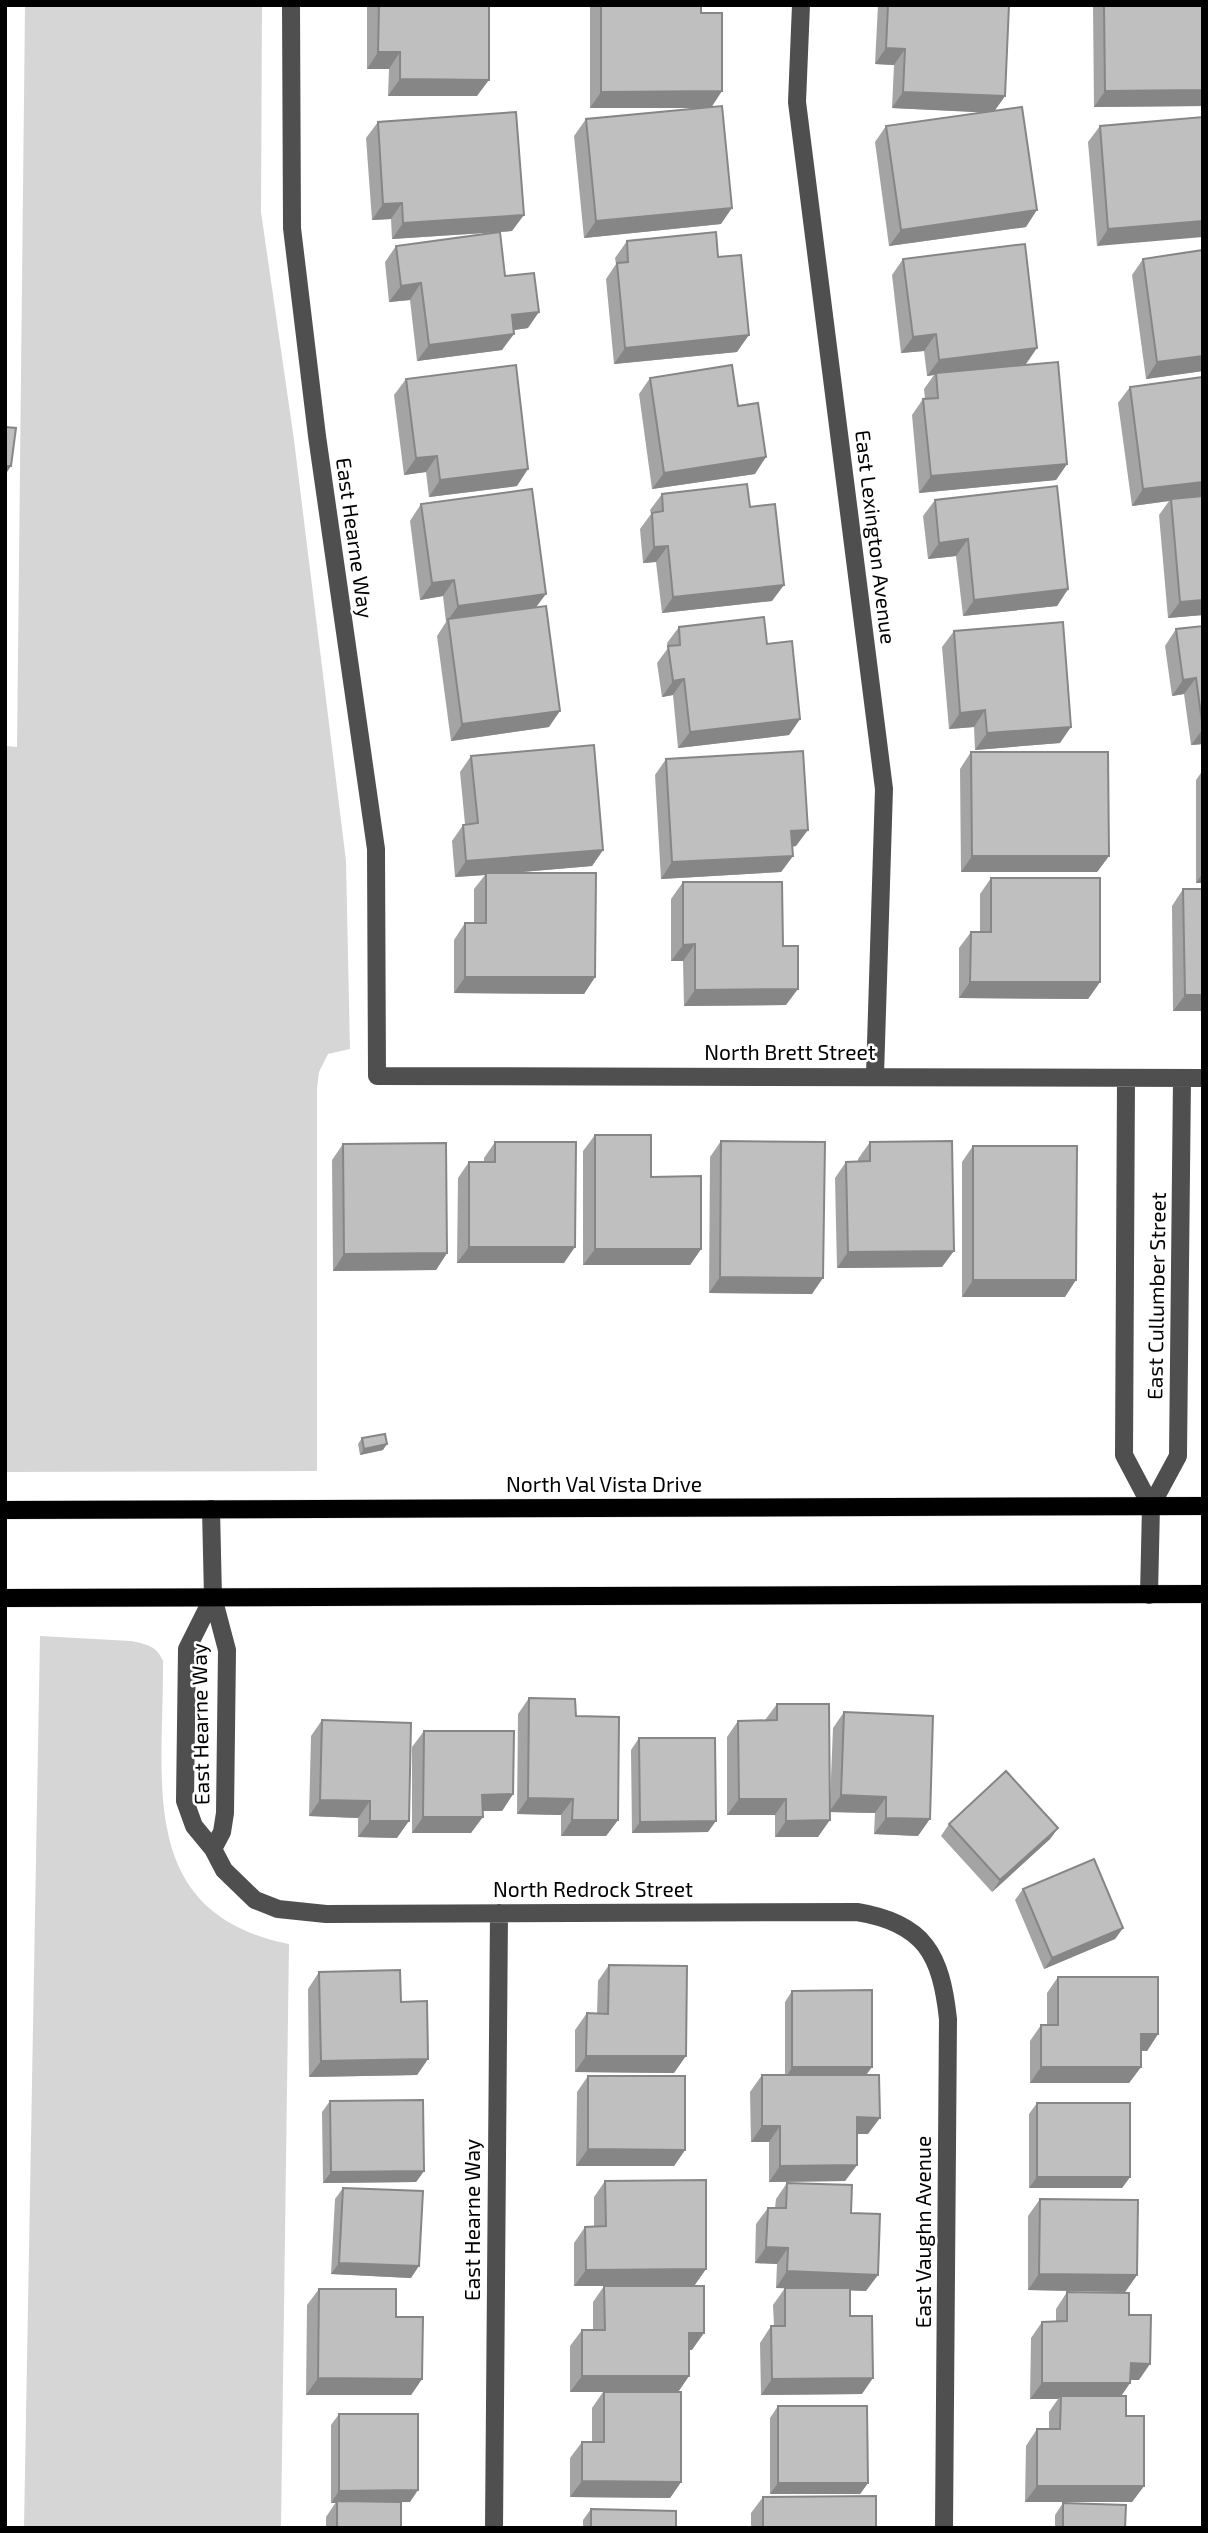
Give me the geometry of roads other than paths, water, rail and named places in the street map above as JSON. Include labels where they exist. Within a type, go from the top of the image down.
[{"type":"main road","name":"North Val Vista Drive","points":[[5,1510],[1203,1506]]},
{"type":"main road","points":[[5,1598],[1203,1594]]},
{"type":"street","name":"East Hearne Way","points":[[291,5],[292,228],[317,436],[376,849],[377,1076]]},
{"type":"street","name":"East Lexington Avenue","points":[[800,5],[797,102],[884,789],[875,1075]]},
{"type":"street","name":"North Brett Street","points":[[377,1076],[875,1075],[1203,1078]]},
{"type":"street","name":"East Cullumber Street","points":[[1149,1595],[1151,1506],[1178,1456],[1182,1078]]},
{"type":"street","name":"East Cullumber Street","points":[[1126,1079],[1124,1455],[1151,1506]]},
{"type":"street","name":"East Hearne Way","points":[[211,1509],[213,1597],[227,1650],[225,1813],[222,1832],[214,1849]]},
{"type":"street","name":"East Hearne Way","points":[[213,1597],[187,1649],[186,1801],[194,1826],[214,1849],[224,1870],[255,1900]]},
{"type":"street","name":"North Redrock Street","points":[[255,1900],[278,1909],[302,1913],[857,1912],[881,1916],[905,1925],[925,1942]]},
{"type":"street","name":"East Hearne Way","points":[[494,2528],[499,1913]]},
{"type":"street","name":"East Vaughn Avenue","points":[[925,1942],[937,1963],[948,2019],[944,2528]]}]
